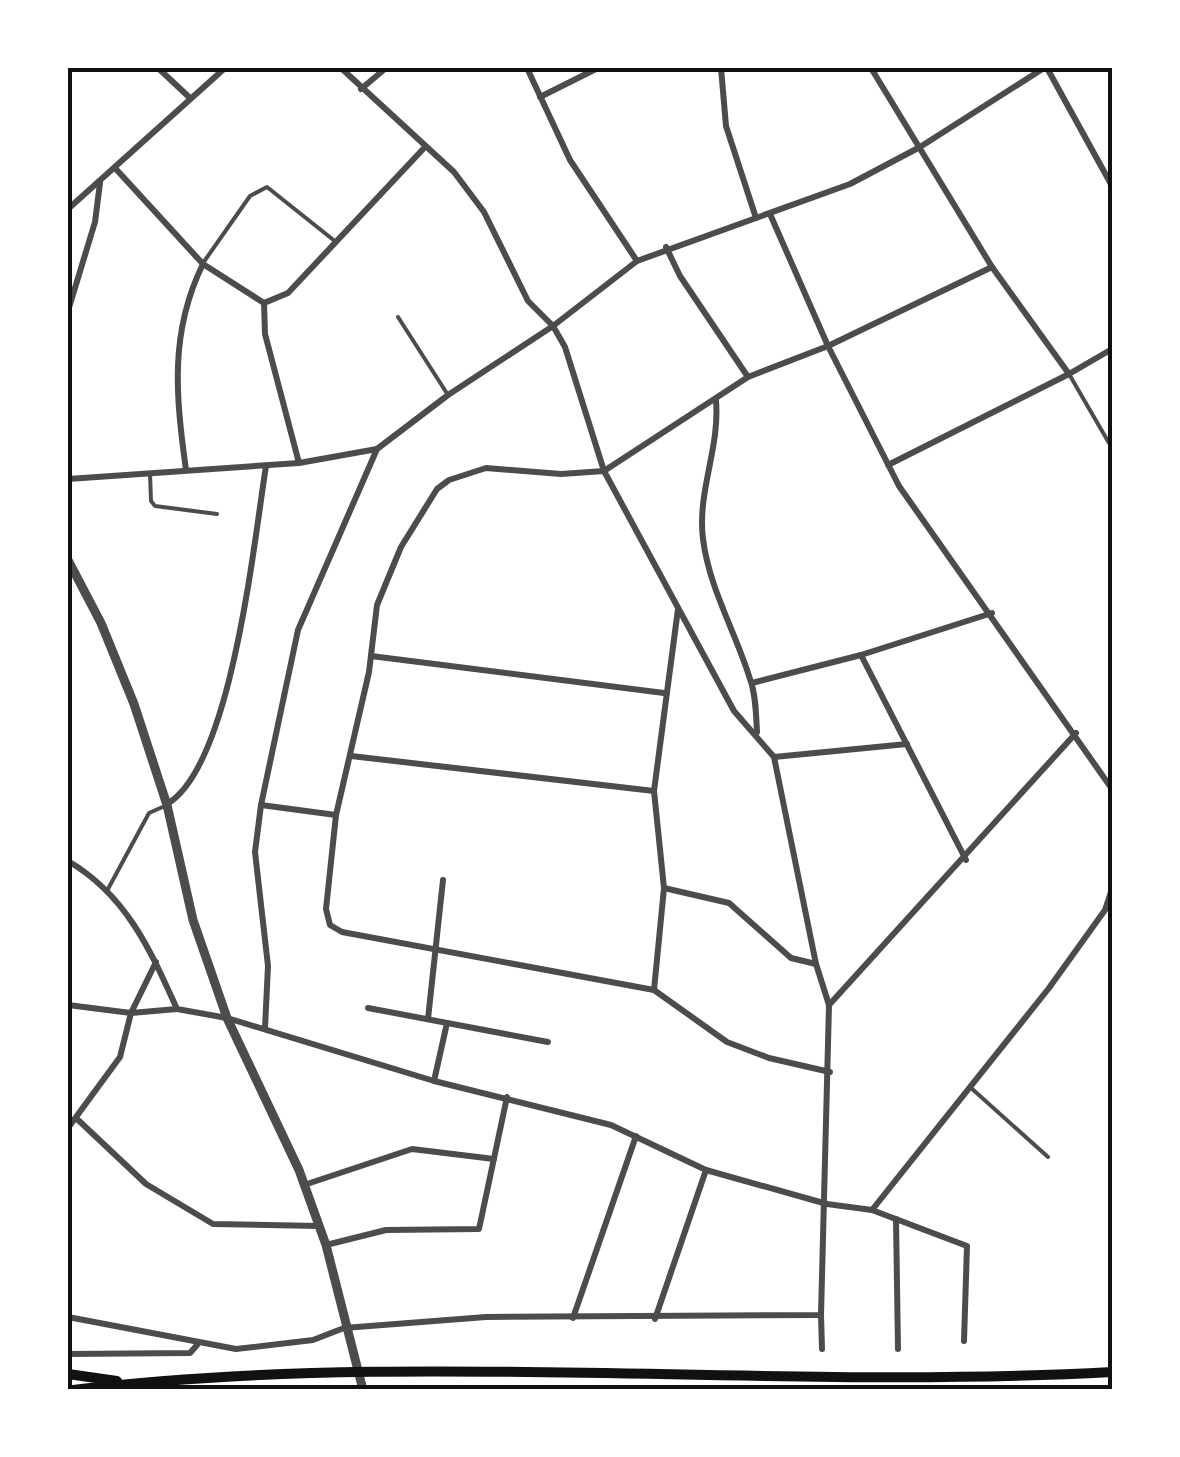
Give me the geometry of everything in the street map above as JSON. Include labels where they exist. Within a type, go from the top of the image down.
[{"type":"main road","points":[[72,1390],[127,1383],[401,1374],[856,1379],[1112,1372]]},
{"type":"main road","points":[[68,1374],[127,1383]]},
{"type":"street","points":[[158,68],[189,97]]},
{"type":"street","points":[[68,197],[71,206],[225,68]]},
{"type":"street","points":[[341,68],[468,190],[528,302],[553,326],[566,347],[604,471],[678,608],[734,711],[758,732],[774,756],[816,964],[829,1005],[822,1349]]},
{"type":"street","points":[[361,89],[386,68]]},
{"type":"street","points":[[526,68],[570,160],[636,260]]},
{"type":"street","points":[[540,97],[598,68]]},
{"type":"street","points":[[720,68],[726,126],[756,218]]},
{"type":"street","points":[[870,68],[992,267],[1069,374]]},
{"type":"street","points":[[68,479],[300,463],[378,449],[448,395],[553,326],[636,260],[850,184],[1046,68],[1112,186]]},
{"type":"street","points":[[264,303],[288,293],[425,147]]},
{"type":"street","points":[[115,168],[203,264],[264,303]]},
{"type":"street","points":[[68,311],[97,212],[100,182]]},
{"type":"street","points":[[770,214],[828,346],[914,509],[992,613],[1112,789]]},
{"type":"street","points":[[666,247],[680,276],[748,377]]},
{"type":"street","points":[[186,470],[176,396],[177,344],[186,305],[203,264]]},
{"type":"street","points":[[830,1072],[769,1058],[728,1042],[654,990],[342,932],[330,925],[326,909],[336,815],[371,656],[377,606],[401,547],[437,489],[449,480],[486,468],[561,474],[604,471],[748,377],[828,346],[992,267]]},
{"type":"street","points":[[264,303],[265,334],[300,463]]},
{"type":"street","points":[[888,464],[1112,349]]},
{"type":"street","points":[[716,401],[716,438],[702,511],[703,539],[709,569],[752,683],[758,732]]},
{"type":"street","points":[[264,1028],[268,966],[255,852],[261,806],[298,630],[378,449]]},
{"type":"street","points":[[166,804],[190,782],[213,733],[244,607],[266,466]]},
{"type":"street","points":[[68,560],[117,659],[166,804],[193,920],[227,1018],[304,1185],[326,1245],[344,1328],[363,1390]]},
{"type":"street","points":[[654,990],[664,888],[654,791],[678,608]]},
{"type":"street","points":[[752,683],[861,656],[992,613]]},
{"type":"street","points":[[371,656],[664,693]]},
{"type":"street","points":[[861,656],[966,860]]},
{"type":"street","points":[[829,1005],[966,860],[1076,733]]},
{"type":"street","points":[[774,756],[907,744]]},
{"type":"street","points":[[351,756],[654,791]]},
{"type":"street","points":[[261,806],[336,815]]},
{"type":"street","points":[[68,861],[108,890],[134,922],[177,1009]]},
{"type":"street","points":[[428,1019],[442,880]]},
{"type":"street","points":[[664,888],[728,903],[791,958],[816,964]]},
{"type":"street","points":[[872,1210],[1106,910],[1112,889]]},
{"type":"street","points":[[68,1128],[120,1057],[131,1012],[156,962]]},
{"type":"street","points":[[68,1006],[131,1012],[177,1009],[227,1018],[434,1081],[508,1097],[636,1136],[706,1170],[826,1204],[872,1210],[967,1246],[964,1341]]},
{"type":"street","points":[[368,1008],[548,1042]]},
{"type":"street","points":[[434,1081],[447,1023]]},
{"type":"street","points":[[326,1245],[386,1230],[479,1230],[508,1097]]},
{"type":"street","points":[[76,1118],[146,1184],[214,1224],[319,1226]]},
{"type":"street","points":[[573,1318],[636,1136]]},
{"type":"street","points":[[304,1185],[412,1149],[494,1159]]},
{"type":"street","points":[[655,1319],[706,1170]]},
{"type":"street","points":[[896,1219],[898,1349]]},
{"type":"street","points":[[68,1317],[236,1349],[294,1342],[344,1328],[486,1317],[821,1316]]},
{"type":"street","points":[[68,1354],[190,1353],[198,1344]]},
{"type":"lane","points":[[203,264],[250,196],[267,187],[336,242]]},
{"type":"lane","points":[[398,316],[448,395]]},
{"type":"lane","points":[[1069,374],[1109,443]]},
{"type":"lane","points":[[150,473],[150,501],[155,506],[218,514]]},
{"type":"lane","points":[[108,890],[149,813],[166,804]]},
{"type":"lane","points":[[970,1087],[1048,1158]]}]
